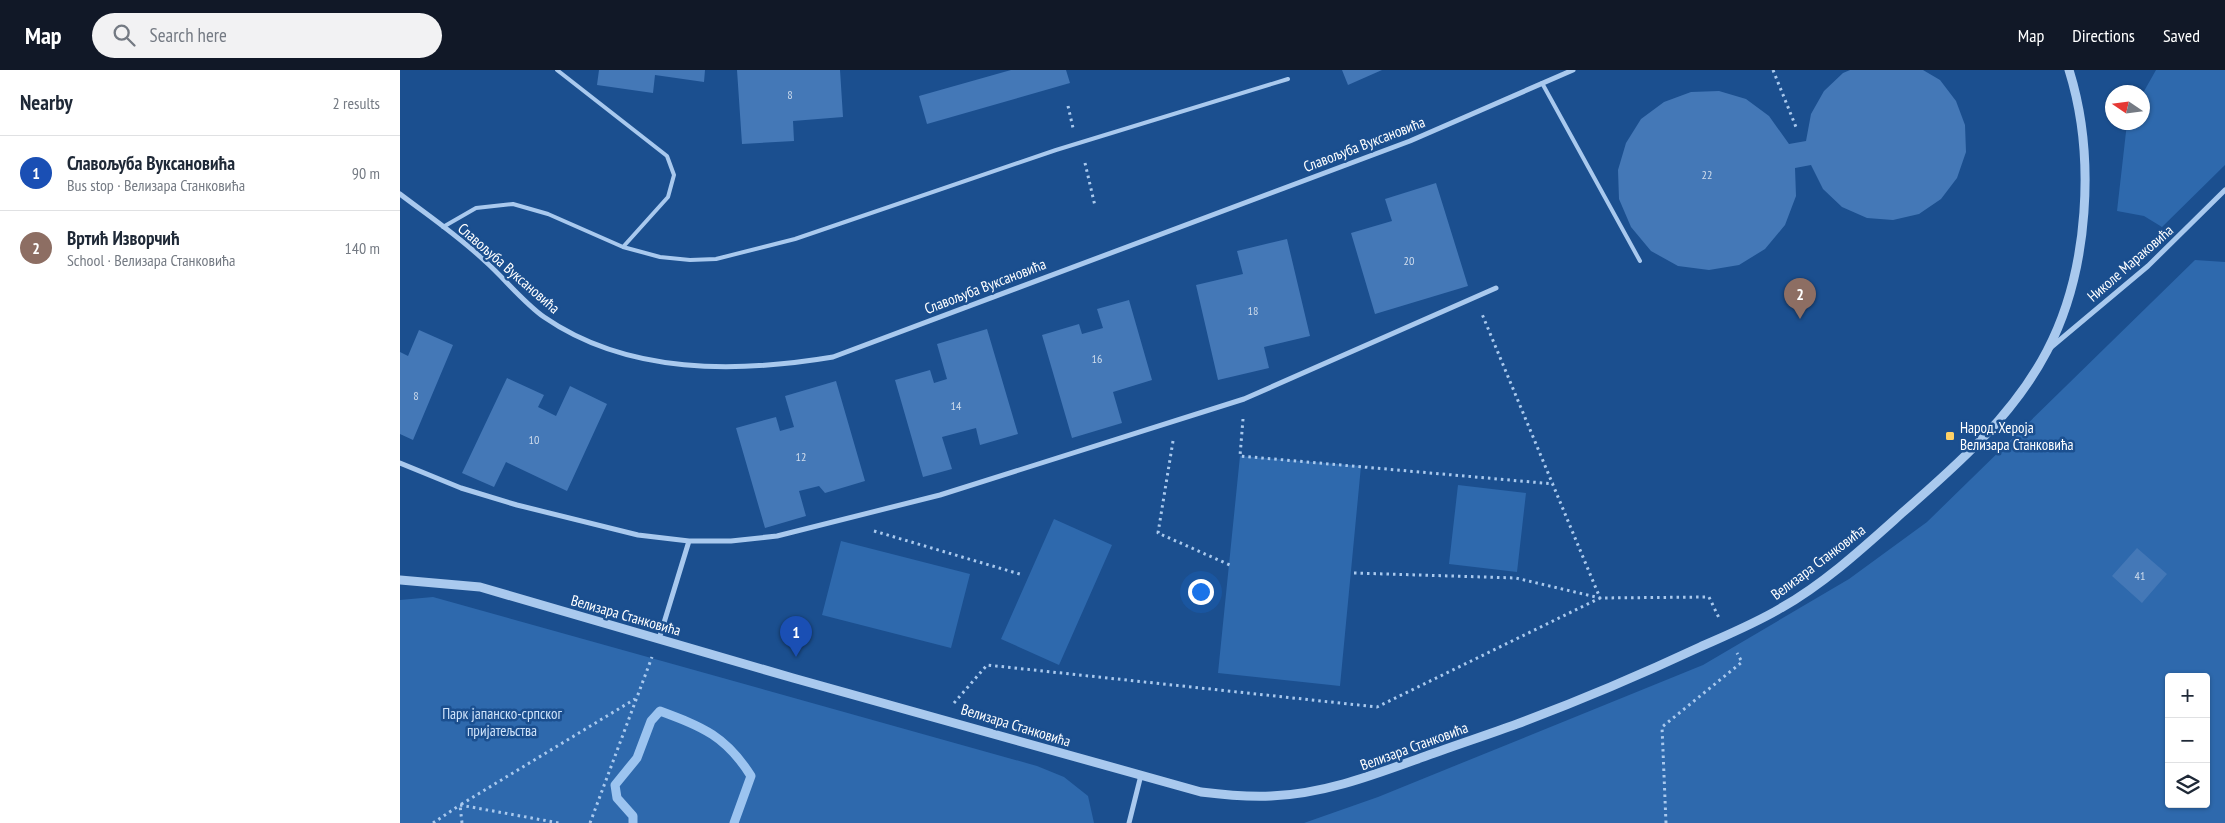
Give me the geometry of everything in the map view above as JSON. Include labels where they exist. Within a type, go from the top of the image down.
[{"type":"street","name":"Славољуба Вуксановића","points":[[400,194],[485,260],[542,316],[572,334],[660,363],[697,367],[789,364],[833,357],[1410,140],[1573,70]]},
{"type":"street","name":"Велизара Станковића","points":[[400,580],[480,587],[1201,792],[1239,797],[1274,796],[1305,792],[1363,780],[1580,700],[1727,635],[1781,608],[1815,586],[1949,472],[1979,443],[2005,412],[2047,351],[2072,284],[2085,209],[2084,147],[2081,118],[2069,70]]},
{"type":"street","name":"Николе Мараковића","points":[[2047,351],[2163,254],[2225,190]]},
{"type":"street","points":[[400,463],[461,488],[526,508],[638,535],[689,541],[731,541],[777,536],[940,496],[1175,423],[1244,399],[1496,288]]},
{"type":"street","points":[[659,639],[689,541]]},
{"type":"street","points":[[1129,823],[1141,775]]},
{"type":"lane","points":[[557,70],[668,156],[674,175],[668,197],[623,248]]},
{"type":"lane","points":[[443,227],[476,208],[513,204],[548,214],[623,248],[660,257],[690,260],[716,259],[795,239],[1056,150],[1288,79]]},
{"type":"lane","points":[[1542,83],[1640,260]]},
{"type":"path","points":[[1773,70],[1796,127]]},
{"type":"path","points":[[1085,163],[1095,206]]},
{"type":"path","points":[[1474,297],[1554,484],[1600,598]]},
{"type":"path","points":[[1244,399],[1240,456],[1554,484]]},
{"type":"path","points":[[1175,423],[1158,533],[1232,566]]},
{"type":"path","points":[[838,520],[1023,575]]},
{"type":"path","points":[[1354,573],[1516,578],[1600,598],[1709,597],[1742,662],[1662,727],[1666,823]]},
{"type":"path","points":[[941,718],[987,665],[1377,707],[1600,598]]},
{"type":"path","points":[[590,823],[659,639]]},
{"type":"path","points":[[433,823],[635,699]]},
{"type":"path","points":[[460,805],[462,823]]},
{"type":"path","points":[[460,805],[559,823]]},
{"type":"green space","points":[[2156,70],[2225,70],[2225,165],[2162,227],[2144,216],[2117,211],[2126,130],[2150,130],[2150,85],[2148,85]]},
{"type":"green space","points":[[2195,260],[2225,262],[2225,823],[1304,823],[1378,797],[1703,665],[1849,579],[1927,522]]},
{"type":"green space","points":[[1240,456],[1361,466],[1340,686],[1218,673]]},
{"type":"green space","points":[[1458,485],[1526,493],[1517,572],[1449,564]]},
{"type":"green space","points":[[1054,519],[1112,545],[1059,665],[1001,639]]},
{"type":"green space","points":[[841,541],[970,574],[951,648],[822,615]]},
{"type":"green space","name":"Парк јапанско-српског пријатељства","points":[[433,597],[1037,766],[1064,777],[1088,796],[1094,823],[400,823],[400,600]]},
{"type":"building","points":[[599,70],[705,70],[704,82],[655,75],[653,93],[597,85]]},
{"type":"building","points":[[737,70],[840,70],[843,117],[793,121],[794,141],[742,144]]},
{"type":"building","points":[[1011,70],[1066,70],[1070,83],[927,124],[919,96]]},
{"type":"building","points":[[1342,70],[1382,70],[1348,85]]},
{"type":"building","points":[[1850,70],[1923,70],[1940,80],[1956,101],[1965,125],[1966,152],[1957,178],[1941,199],[1919,214],[1893,220],[1867,218],[1842,207],[1823,189],[1811,165],[1795,168],[1796,196],[1785,225],[1765,249],[1739,265],[1709,270],[1678,266],[1651,251],[1631,227],[1619,199],[1618,170],[1626,143],[1641,119],[1664,102],[1691,92],[1719,91],[1746,99],[1769,116],[1789,144],[1806,141],[1811,114],[1824,91],[1843,73]]},
{"type":"building","points":[[1436,183],[1468,286],[1375,314],[1351,233],[1392,221],[1385,199]]},
{"type":"building","points":[[1287,239],[1310,336],[1264,347],[1269,368],[1218,380],[1196,285],[1243,274],[1237,251]]},
{"type":"building","points":[[1129,300],[1152,380],[1113,392],[1122,423],[1072,438],[1042,335],[1079,324],[1082,334],[1103,328],[1097,309]]},
{"type":"building","points":[[987,329],[1018,434],[980,445],[976,428],[942,437],[952,469],[923,477],[895,380],[930,370],[934,383],[947,379],[937,344]]},
{"type":"building","points":[[419,330],[453,345],[413,440],[400,434],[400,352],[408,356]]},
{"type":"building","points":[[507,378],[544,395],[538,407],[556,416],[570,386],[607,404],[567,491],[506,462],[494,487],[462,473]]},
{"type":"building","points":[[836,381],[865,481],[825,493],[819,486],[799,491],[806,516],[765,528],[736,428],[776,417],[780,431],[794,427],[785,396]]},
{"type":"building","points":[[2137,548],[2167,574],[2142,603],[2112,576]]},
{"type":"waterway","points":[[633,823],[633,816],[617,798],[615,785],[637,758],[651,721],[660,711],[689,722],[712,734],[723,742],[742,762],[751,776],[734,823]]},
{"type":"place","name":"Вртић Изворчић","points":[[1800,319]]},
{"type":"place","name":"Народ. Хероја Велизара Станковића","points":[[1950,436]]},
{"type":"place","name":"Славољуба Вуксановића","points":[[796,657]]}]
